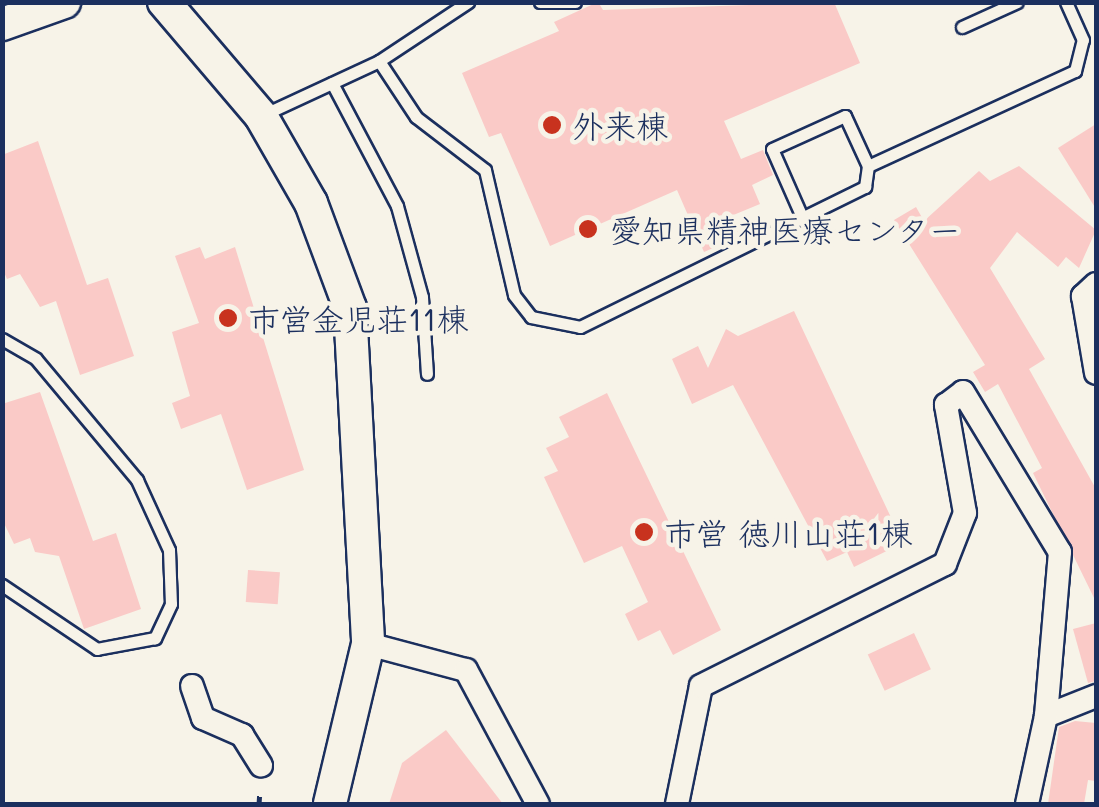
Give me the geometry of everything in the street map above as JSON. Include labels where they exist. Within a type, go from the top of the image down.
[{"type":"street","points":[[2,24],[64,2]]},
{"type":"street","points":[[164,2],[261,116],[312,203],[350,308],[368,644],[330,804]]},
{"type":"street","points":[[1096,284],[1083,296],[1096,373]]},
{"type":"street","points":[[677,804],[701,686],[945,564],[965,514],[946,406],[963,392],[1060,552],[1046,716],[1027,804]]},
{"type":"street","points":[[368,644],[466,670],[538,804]]},
{"type":"street","points":[[192,686],[203,718],[242,736],[261,766]]},
{"type":"street","points":[[1046,716],[1096,696]]},
{"type":"lane","points":[[261,116],[380,61],[439,7],[468,2]]},
{"type":"lane","points":[[540,2],[575,2]]},
{"type":"lane","points":[[962,26],[1018,2]]},
{"type":"lane","points":[[868,166],[1075,71],[1083,40],[1066,2]]},
{"type":"lane","points":[[380,61],[416,116],[485,170],[514,295],[554,326],[606,320],[647,290],[866,187],[868,166],[846,116],[772,149],[802,217]]},
{"type":"lane","points":[[332,83],[397,206],[422,297],[428,374]]},
{"type":"lane","points":[[2,339],[36,359],[137,480],[169,550],[171,604],[155,638],[97,649],[2,585]]},
{"type":"building","name":"外来棟","points":[[598,2],[603,10],[834,2],[860,63],[724,121],[741,159],[763,150],[773,175],[752,185],[760,204],[731,216],[740,236],[704,252],[677,190],[550,246],[501,133],[489,137],[462,73],[559,31],[554,22]]},
{"type":"building","points":[[1096,124],[1096,209],[1058,148]]},
{"type":"building","points":[[38,141],[87,285],[108,278],[134,356],[80,375],[56,301],[40,307],[20,274],[7,279],[2,268],[2,155]]},
{"type":"building","points":[[1019,166],[1096,230],[1079,268],[1066,257],[1058,267],[1017,232],[990,268],[1045,359],[1029,369],[1096,489],[1096,602],[1033,473],[1042,468],[998,384],[985,392],[973,372],[985,365],[894,220],[916,207],[924,221],[979,171],[990,181]]},
{"type":"building","name":"市営金児荘11棟","points":[[200,247],[205,259],[235,247],[304,470],[247,490],[221,414],[181,429],[172,403],[190,396],[172,332],[199,323],[175,256]]},
{"type":"building","points":[[794,311],[903,543],[854,567],[847,552],[827,561],[733,385],[692,404],[672,359],[698,346],[708,368],[726,329],[738,336]]},
{"type":"building","points":[[40,392],[93,541],[116,533],[141,609],[84,629],[59,556],[35,552],[30,538],[14,544],[2,519],[2,404]]},
{"type":"building","name":"市営 徳川山荘1棟","points":[[607,393],[721,630],[673,655],[660,630],[638,641],[625,614],[648,602],[622,546],[584,563],[544,477],[558,471],[546,448],[569,437],[559,417]]},
{"type":"building","points":[[248,570],[280,572],[278,604],[246,602]]},
{"type":"building","points":[[1096,623],[1096,681],[1088,683],[1073,629]]},
{"type":"building","points":[[914,633],[931,669],[885,691],[868,655]]},
{"type":"building","points":[[1075,721],[1096,723],[1096,781],[1088,780],[1084,804],[1048,804],[1059,727]]},
{"type":"building","points":[[446,730],[503,804],[389,804],[402,763]]},
{"type":"place","name":"外来棟","points":[[552,125]]},
{"type":"place","name":"愛知県精神医療センター","points":[[588,229]]},
{"type":"place","name":"市営金児荘11棟","points":[[228,318]]},
{"type":"place","name":"市営 徳川山荘1棟","points":[[644,532]]}]
